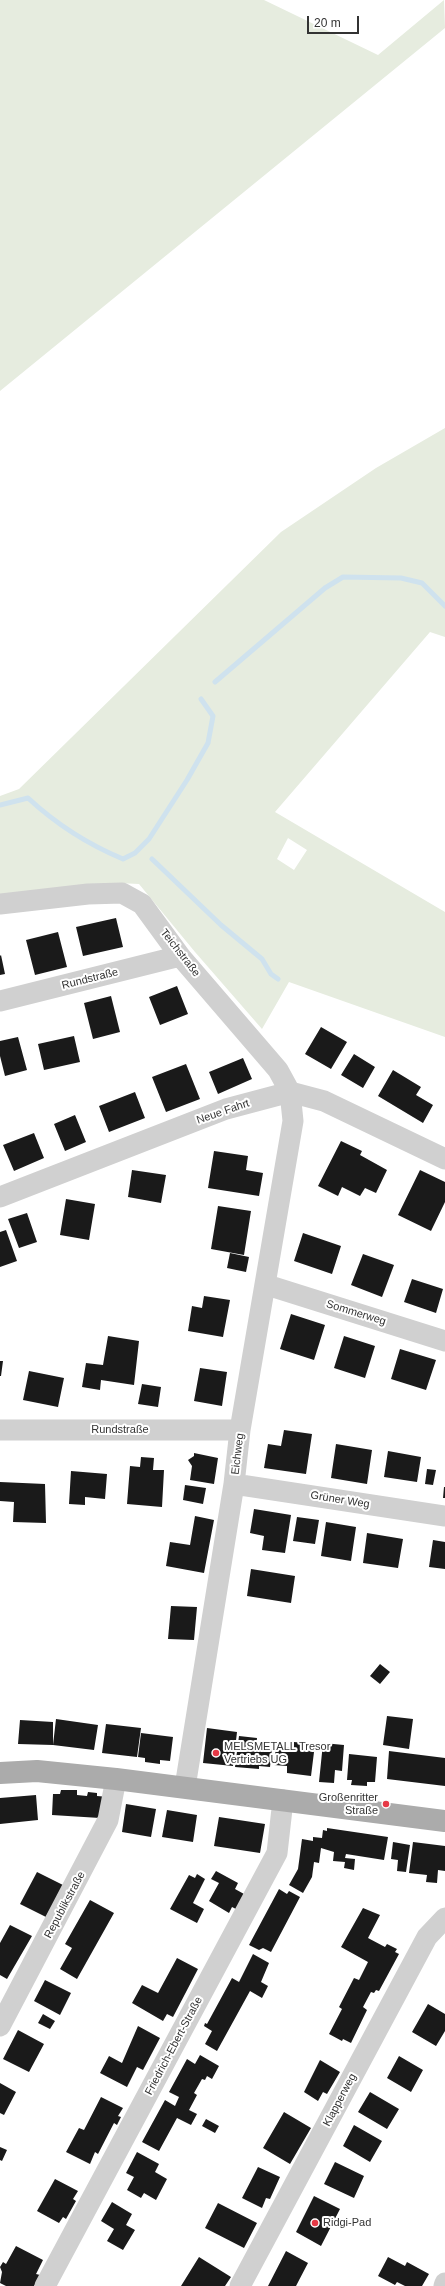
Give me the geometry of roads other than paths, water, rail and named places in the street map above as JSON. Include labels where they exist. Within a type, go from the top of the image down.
[{"type":"main road","points":[[0,1773],[37,1771],[116,1779],[445,1821]]},
{"type":"street","name":"Teichstraße","points":[[0,904],[88,894],[122,893],[142,904],[180,956],[278,1070],[290,1092],[293,1121]]},
{"type":"street","name":"Rundstraße","points":[[0,1001],[180,956]]},
{"type":"street","name":"Neue Fahrt","points":[[0,1198],[226,1109],[290,1092],[324,1101],[445,1159]]},
{"type":"street","name":"Eichweg","points":[[185,1787],[234,1484],[240,1430],[267,1285],[293,1121]]},
{"type":"street","name":"Sommerweg","points":[[267,1285],[445,1341]]},
{"type":"street","name":"Rundstraße","points":[[0,1430],[240,1430]]},
{"type":"street","name":"Grüner Weg","points":[[234,1484],[445,1516]]},
{"type":"street","name":"Republikstraße","points":[[0,2026],[108,1820],[116,1779]]},
{"type":"street","name":"Friedrich-Ebert-Straße","points":[[45,2286],[277,1853],[283,1800]]},
{"type":"street","name":"Klapperweg","points":[[240,2286],[427,1937],[445,1918]]},
{"type":"waterway","points":[[215,682],[325,588],[343,577],[401,578],[422,583],[445,606]]},
{"type":"waterway","points":[[0,805],[28,798],[72,833],[97,847],[123,859],[135,853],[149,839],[187,780],[208,743],[213,716],[201,699]]},
{"type":"waterway","points":[[152,859],[221,925],[262,959],[271,974],[278,979]]},
{"type":"place","name":"MELSMETALL Tresor Vertriebs UG","points":[[216,1753]]},
{"type":"place","name":"Großenritter Straße","points":[[386,1804]]},
{"type":"place","name":"Ridgi-Pad","points":[[315,2223]]}]
